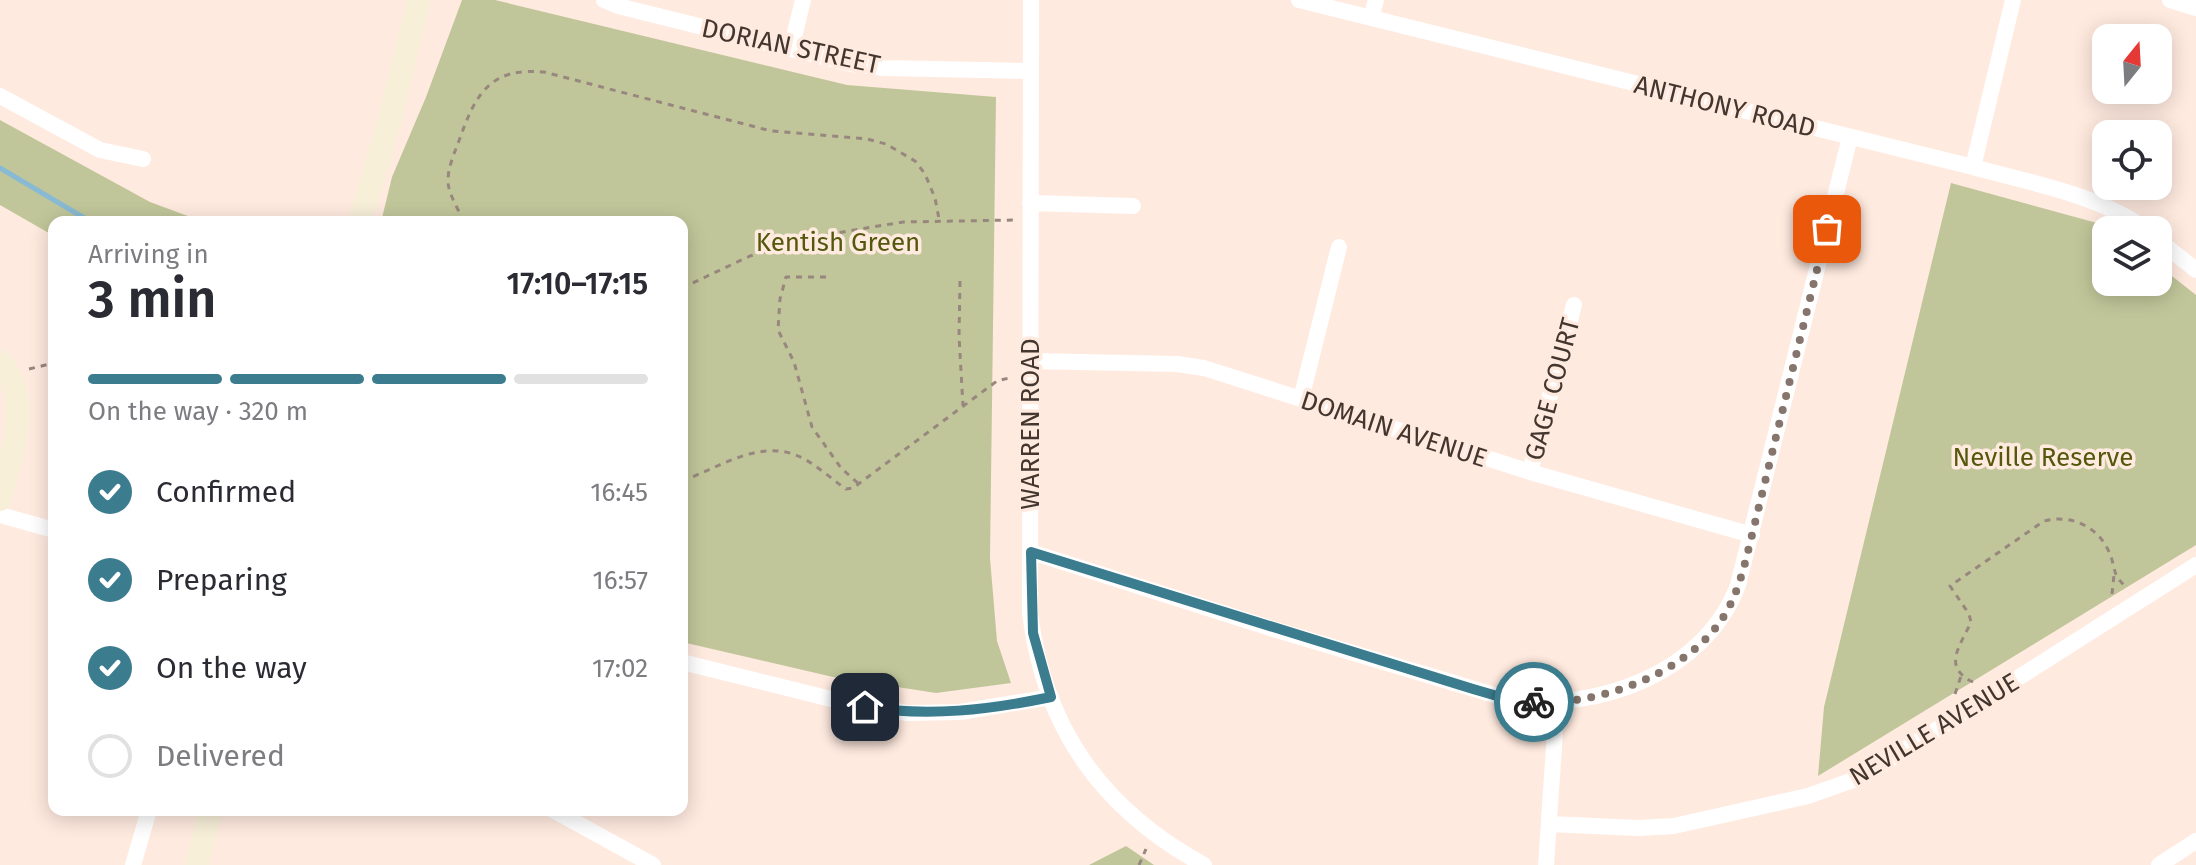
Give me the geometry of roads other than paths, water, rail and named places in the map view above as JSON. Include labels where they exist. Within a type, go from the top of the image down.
[{"type":"main road","points":[[368,188],[370,153],[405,0]]},
{"type":"main road","points":[[361,216],[390,119],[419,0]]},
{"type":"main road","points":[[0,499],[18,423],[17,395],[5,368]]},
{"type":"main road","points":[[197,865],[209,816]]},
{"type":"street","name":"DORIAN STREET","points":[[604,0],[851,64],[884,68],[1029,71]]},
{"type":"street","points":[[791,49],[803,0]]},
{"type":"street","name":"WARREN ROAD","points":[[1031,0],[1033,633],[1051,697],[1075,748],[1094,776],[1124,810],[1154,835],[1204,865]]},
{"type":"street","name":"ANTHONY ROAD","points":[[1299,0],[1973,167],[2083,199],[2122,216]]},
{"type":"street","points":[[1371,18],[1376,0]]},
{"type":"street","points":[[1973,167],[2013,0]]},
{"type":"street","points":[[2170,0],[2196,8]]},
{"type":"street","points":[[0,96],[100,150],[143,159]]},
{"type":"street","points":[[1031,552],[1484,693],[1525,702],[1592,697],[1627,687],[1658,672],[1692,651],[1715,630],[1738,585],[1850,137]]},
{"type":"street","points":[[1030,203],[1133,206]]},
{"type":"street","points":[[1301,399],[1339,247]]},
{"type":"street","points":[[2172,251],[2196,270]]},
{"type":"street","name":"GAGE COURT","points":[[1530,472],[1574,305]]},
{"type":"street","name":"DOMAIN AVENUE","points":[[1030,369],[1190,365],[1530,472],[1752,535]]},
{"type":"street","points":[[0,515],[48,528]]},
{"type":"street","name":"NEVILLE AVENUE","points":[[1549,824],[1638,828],[1674,826],[1783,803],[1846,783],[1884,763],[2196,565]]},
{"type":"street","points":[[688,663],[839,701],[907,713],[960,712],[1051,697]]},
{"type":"street","points":[[1546,865],[1557,702]]},
{"type":"street","points":[[133,865],[147,816]]},
{"type":"street","points":[[564,816],[653,865]]},
{"type":"street","points":[[2159,865],[2196,841]]},
{"type":"waterway","points":[[0,168],[81,216]]},
{"type":"park label","name":"Kentish Green","points":[[838,242]]},
{"type":"park label","name":"Neville Reserve","points":[[2043,457]]}]
